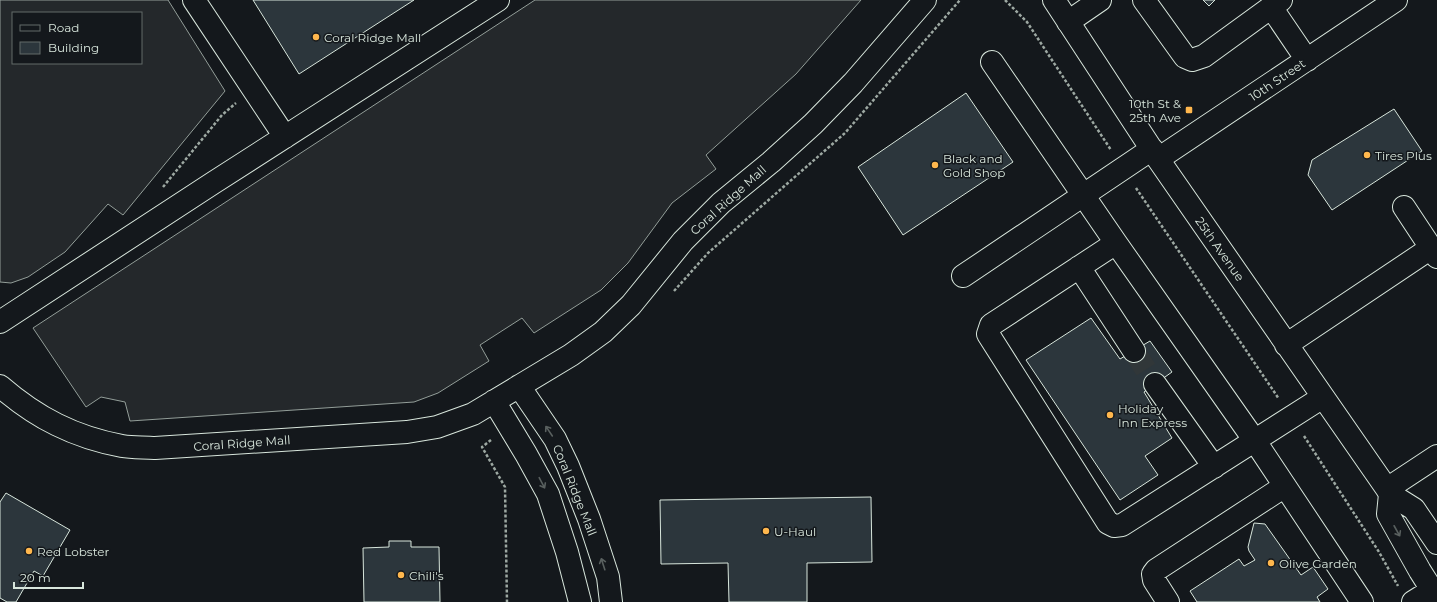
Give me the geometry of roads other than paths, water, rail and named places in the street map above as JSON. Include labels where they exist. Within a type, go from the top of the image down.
[{"type":"street","points":[[194,0],[285,137]]},
{"type":"street","points":[[0,322],[498,0]]},
{"type":"street","name":"Coral Ridge Mall","points":[[0,386],[20,403],[54,425],[92,439],[123,446],[155,448],[407,432],[438,427],[473,414],[571,354],[603,332],[631,305],[683,241],[721,203],[771,162],[813,124],[853,83],[925,0]]},
{"type":"street","name":"25th Avenue","points":[[1054,0],[1155,154],[1388,492],[1414,510],[1437,543]]},
{"type":"street","points":[[1068,22],[1100,0]]},
{"type":"street","points":[[1144,0],[1185,57],[1192,60],[1204,56],[1276,4],[1307,60]]},
{"type":"street","name":"10th Street","points":[[963,276],[1123,168],[1155,154],[1307,60],[1396,0]]},
{"type":"street","points":[[992,62],[1116,243],[1255,441],[1362,602]]},
{"type":"street","points":[[1286,345],[1434,252],[1404,206]]},
{"type":"street","points":[[1116,243],[991,325],[988,334],[1108,523],[1114,526],[1122,526],[1323,397]]},
{"type":"street","points":[[1079,267],[1134,351]]},
{"type":"street","points":[[1155,384],[1214,467]]},
{"type":"street","name":"Coral Ridge Mall","points":[[519,386],[554,439],[568,466],[589,519],[608,577],[611,602]]},
{"type":"street","points":[[494,401],[548,494],[567,552],[580,602]]},
{"type":"street","points":[[1406,596],[1434,594],[1388,514],[1388,492],[1437,456]]},
{"type":"street","points":[[1168,602],[1154,580],[1153,574],[1156,570],[1285,486]]},
{"type":"tunnel","points":[[1134,351],[1155,384]]},
{"type":"place","name":"Coral Ridge Mall","points":[[316,37]]},
{"type":"place","name":"10th St & 25th Ave","points":[[1189,110]]},
{"type":"place","name":"Tires Plus","points":[[1367,155]]},
{"type":"place","name":"Black and Gold Shop","points":[[935,165]]},
{"type":"place","name":"Holiday Inn Express","points":[[1110,415]]},
{"type":"place","name":"U-Haul","points":[[766,531]]},
{"type":"place","name":"Red Lobster","points":[[29,551]]},
{"type":"place","name":"Olive Garden","points":[[1271,563]]},
{"type":"place","name":"Chili's","points":[[401,575]]}]
